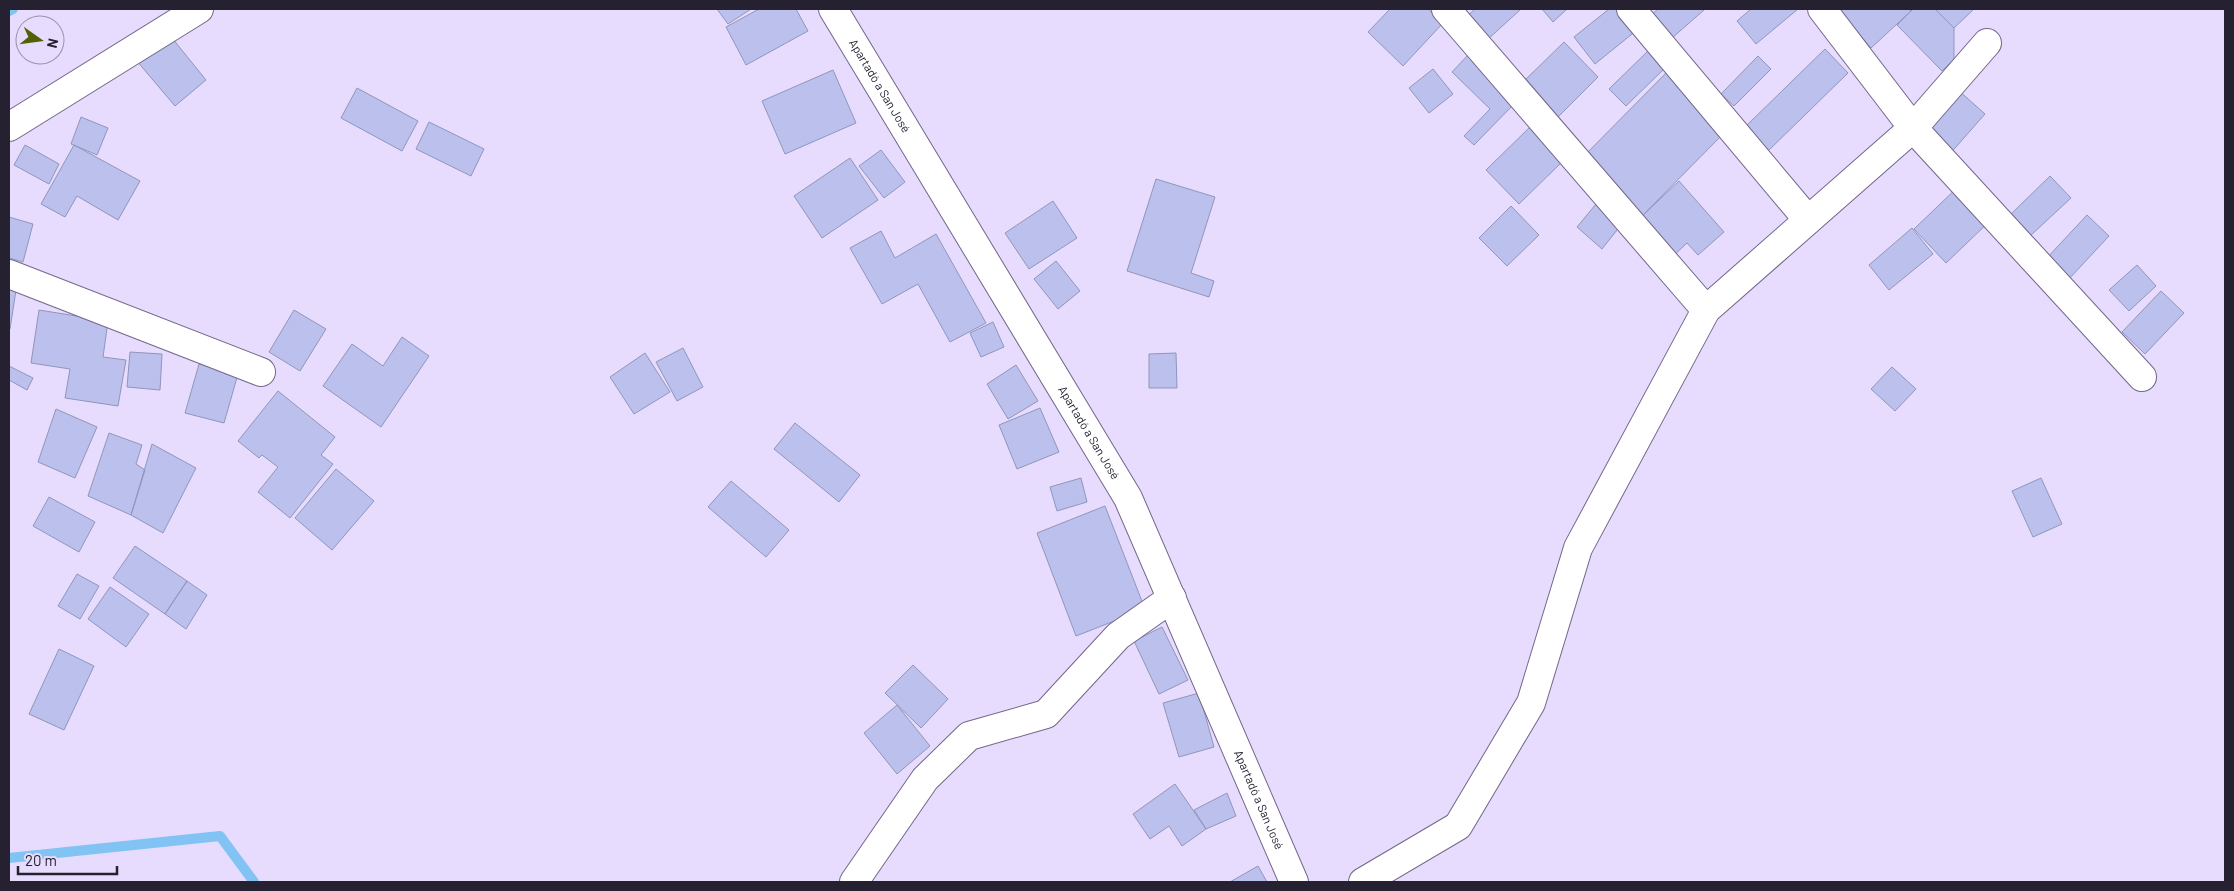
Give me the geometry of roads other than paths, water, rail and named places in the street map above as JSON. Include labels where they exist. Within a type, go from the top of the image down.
[{"type":"street","points":[[9,127],[198,9]]},
{"type":"street","name":"Apartadó a San José","points":[[834,9],[863,61],[1128,498],[1294,882]]},
{"type":"street","points":[[1446,9],[1706,310]]},
{"type":"street","points":[[1631,9],[1808,220]]},
{"type":"street","points":[[1822,9],[1914,128],[2142,377]]},
{"type":"street","points":[[1363,882],[1458,826],[1531,703],[1578,548],[1706,310],[1914,128],[1987,43]]},
{"type":"street","points":[[9,274],[261,372]]},
{"type":"street","points":[[854,882],[925,780],[969,736],[1046,714],[1118,636],[1172,598]]},
{"type":"waterway","points":[[9,11],[13,9]]},
{"type":"waterway","points":[[9,858],[220,836],[254,882]]}]
